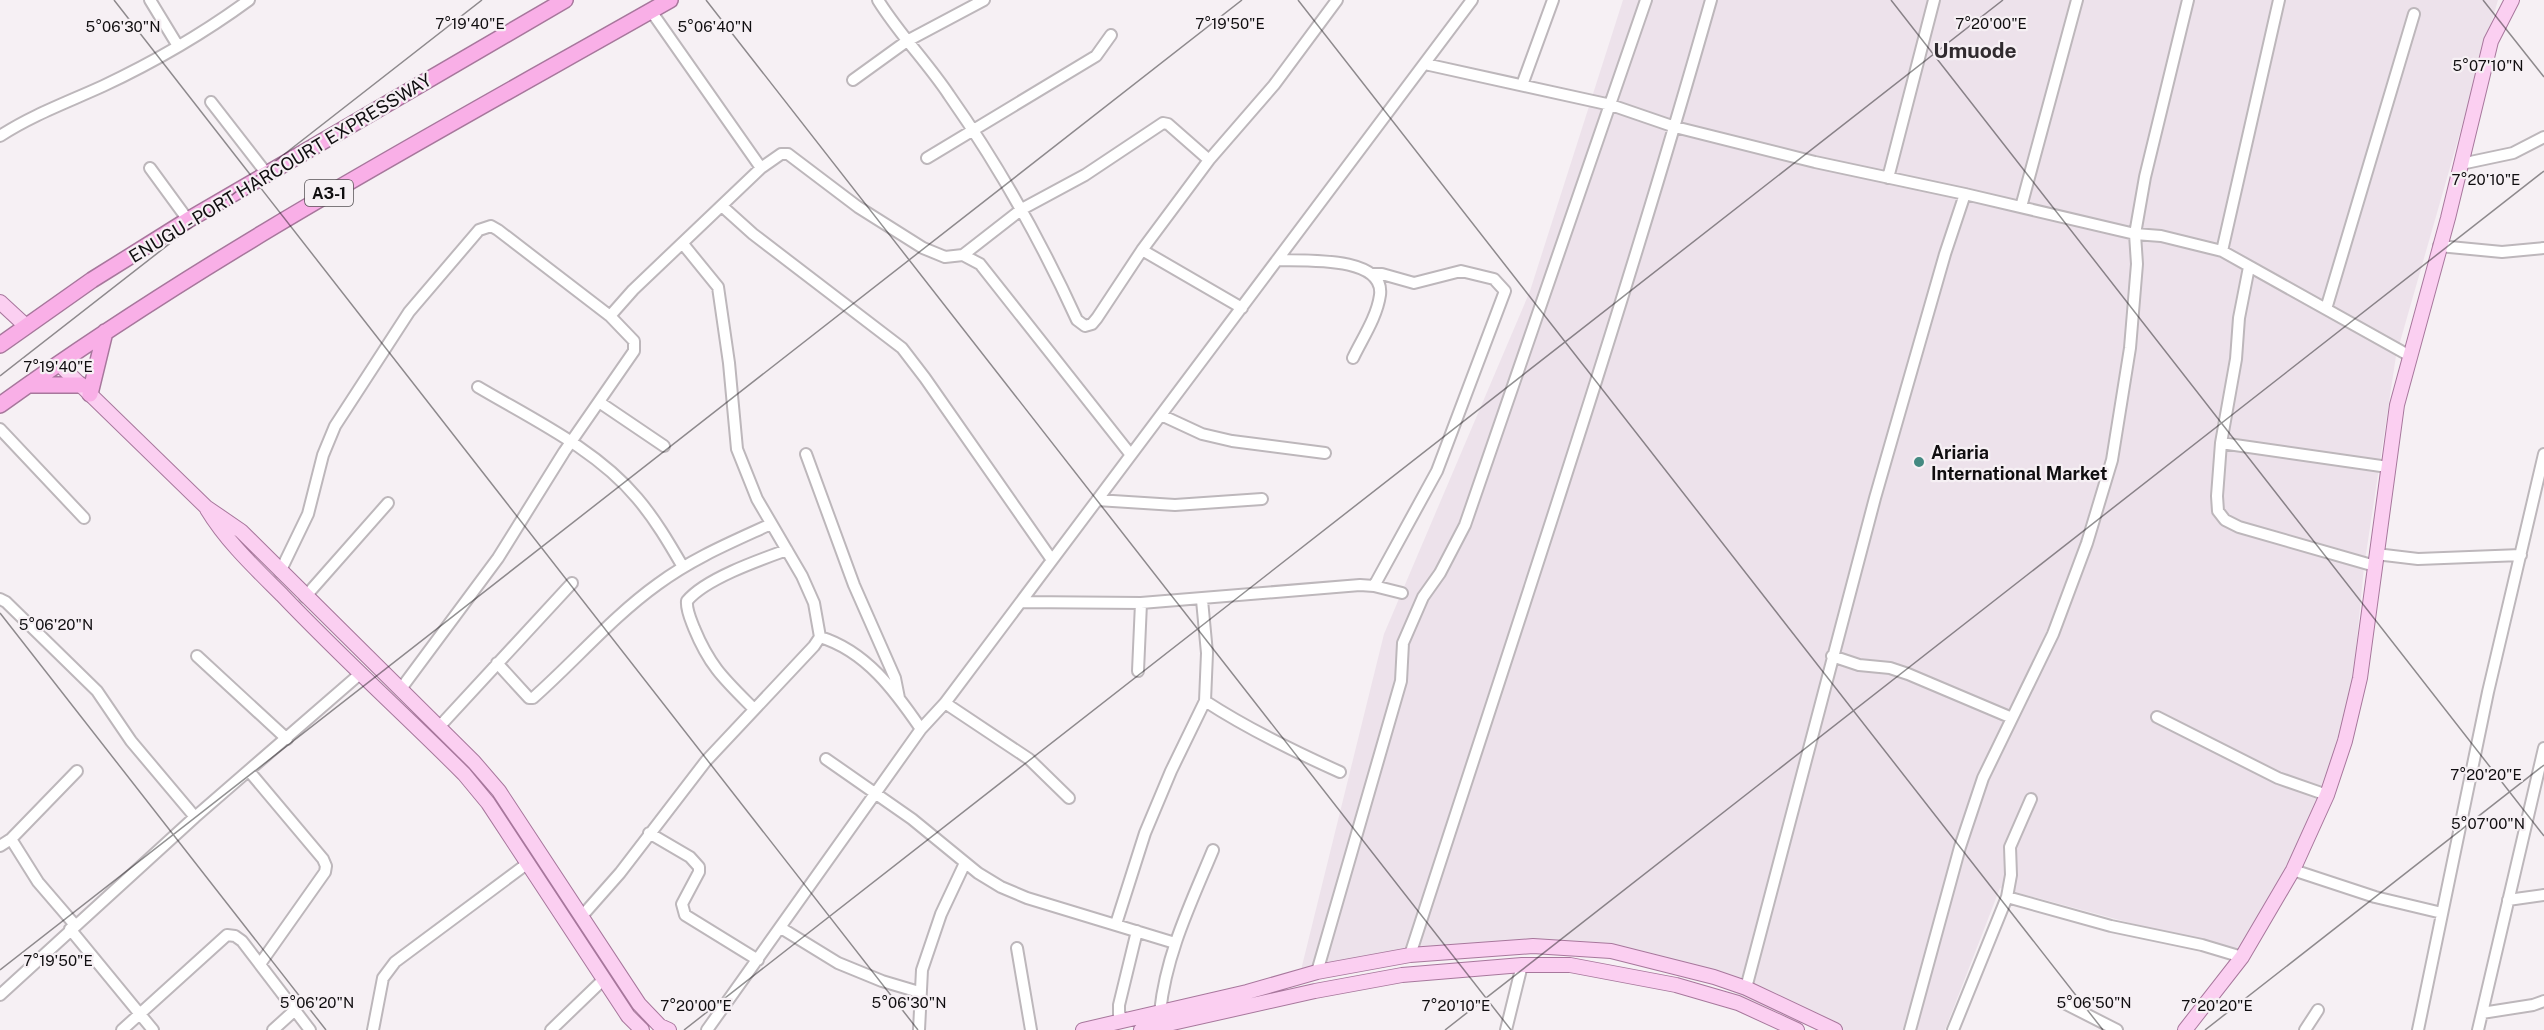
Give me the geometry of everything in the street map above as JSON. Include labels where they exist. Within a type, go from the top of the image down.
[{"type":"highway","name":"A3-1","points":[[0,405],[105,332],[295,212],[669,0]]},
{"type":"highway","name":"ENUGU - PORT HARCOURT EXPRESSWAY","points":[[0,345],[92,280],[188,220],[559,1]]},
{"type":"highway","points":[[28,385],[86,390],[105,332]]},
{"type":"main road","points":[[2185,1030],[2241,957],[2293,870],[2327,795],[2345,741],[2360,678],[2397,405],[2491,41],[2511,0]]},
{"type":"main road","points":[[0,302],[26,326]]},
{"type":"main road","points":[[59,364],[206,507],[241,531],[305,597],[439,727],[499,791],[639,1004],[660,1026],[669,1030]]},
{"type":"main road","points":[[206,507],[234,546],[464,774],[488,802],[628,1016],[642,1030]]},
{"type":"main road","points":[[1083,1030],[1246,992],[1317,972],[1410,955],[1533,946],[1611,951],[1714,977],[1746,988],[1835,1030]]},
{"type":"main road","points":[[1141,1030],[1315,991],[1402,975],[1522,965],[1570,965],[1676,985],[1738,1003],[1797,1030]]},
{"type":"street","points":[[150,0],[178,46]]},
{"type":"street","points":[[0,136],[34,116],[148,64],[225,18],[249,0]]},
{"type":"street","points":[[878,0],[949,94],[972,129],[1022,209],[1050,260],[1077,320],[1085,326],[1092,324],[1098,318],[1142,250],[1209,160],[1274,85],[1337,0]]},
{"type":"street","points":[[853,80],[907,41],[984,0]]},
{"type":"street","points":[[707,1030],[921,729],[945,703],[1472,0]]},
{"type":"street","points":[[1522,85],[1553,0]]},
{"type":"street","points":[[1317,972],[1401,681],[1402,643],[1423,597],[1440,573],[1465,525],[1646,0]]},
{"type":"street","points":[[1410,955],[1594,387],[1675,127],[1711,0]]},
{"type":"street","points":[[1888,178],[1934,0]]},
{"type":"street","points":[[2020,207],[2077,0]]},
{"type":"street","points":[[1910,1030],[1960,847],[1983,778],[2053,634],[2087,543],[2112,460],[2130,348],[2137,264],[2135,234],[2145,177],[2188,0]]},
{"type":"street","points":[[2222,251],[2279,0]]},
{"type":"street","points":[[651,10],[761,168]]},
{"type":"street","points":[[2326,309],[2414,14]]},
{"type":"street","points":[[927,158],[1096,56],[1111,35]]},
{"type":"street","points":[[1425,64],[1611,105],[1675,127],[1888,178],[2135,234],[2161,236],[2222,251],[2410,356]]},
{"type":"street","points":[[210,102],[267,174]]},
{"type":"street","points":[[610,316],[633,290],[723,207],[761,168],[781,154],[788,154],[858,207],[928,251],[945,257],[963,255],[1022,209],[1085,175],[1163,123],[1168,124],[1209,160]]},
{"type":"street","points":[[2461,164],[2513,153],[2544,137]]},
{"type":"street","points":[[150,168],[188,220]]},
{"type":"street","points":[[1746,988],[1833,656],[1945,254],[1965,194]]},
{"type":"street","points":[[723,207],[753,234],[902,348],[1052,560]]},
{"type":"street","points":[[280,572],[308,514],[323,455],[335,426],[410,312],[479,230],[491,226],[498,230],[610,316],[634,340],[636,345],[570,442],[498,558],[400,690]]},
{"type":"street","points":[[582,916],[620,873],[706,761],[820,637],[814,603],[802,576],[753,491],[737,449],[729,363],[718,287],[683,244]]},
{"type":"street","points":[[2439,246],[2502,252],[2544,248]]},
{"type":"street","points":[[1142,250],[1242,308]]},
{"type":"street","points":[[963,255],[980,264],[1131,455]]},
{"type":"street","points":[[1277,260],[1344,263],[1359,266],[1371,274],[1381,293],[1376,311],[1353,358]]},
{"type":"street","points":[[2249,267],[2239,318],[2236,359],[2221,443],[2217,496],[2218,511],[2224,520],[2239,527],[2375,560],[2521,555]]},
{"type":"street","points":[[1371,274],[1382,274],[1414,283],[1461,271],[1494,279],[1505,291],[1437,471],[1374,586]]},
{"type":"street","points":[[478,387],[570,442],[617,477],[636,496],[655,521],[683,567]]},
{"type":"street","points":[[599,402],[664,446]]},
{"type":"street","points":[[1161,415],[1202,434],[1232,441],[1325,453]]},
{"type":"street","points":[[0,429],[84,518]]},
{"type":"street","points":[[2221,443],[2388,467]]},
{"type":"street","points":[[806,454],[854,585],[895,678],[899,698]]},
{"type":"street","points":[[2418,1030],[2488,692],[2544,454]]},
{"type":"street","points":[[1097,500],[1175,505],[1262,499]]},
{"type":"street","points":[[305,597],[388,503]]},
{"type":"street","points":[[497,663],[530,698],[533,698],[621,614],[683,567],[697,558],[771,524]]},
{"type":"street","points":[[754,710],[706,657],[687,601],[694,594],[737,568],[787,550]]},
{"type":"street","points":[[439,727],[572,583]]},
{"type":"street","points":[[1021,602],[1141,603],[1374,586],[1402,593]]},
{"type":"street","points":[[0,599],[6,602],[97,691],[131,741],[195,817]]},
{"type":"street","points":[[1116,924],[1145,833],[1170,771],[1205,701],[1207,653],[1202,600]]},
{"type":"street","points":[[1138,671],[1141,603]]},
{"type":"street","points":[[820,637],[845,647],[870,666],[899,698],[921,729]]},
{"type":"street","points":[[197,656],[287,739]]},
{"type":"street","points":[[1833,656],[1859,665],[1890,668],[1908,674],[2012,718]]},
{"type":"street","points":[[0,995],[195,817],[361,673]]},
{"type":"street","points":[[1205,701],[1235,721],[1283,747],[1340,772]]},
{"type":"street","points":[[945,703],[1029,759],[1069,798]]},
{"type":"street","points":[[2157,717],[2278,778],[2327,795]]},
{"type":"street","points":[[2478,1030],[2544,748]]},
{"type":"street","points":[[826,759],[912,819],[965,863],[1010,891],[1175,943]]},
{"type":"street","points":[[0,846],[11,839],[77,771]]},
{"type":"street","points":[[249,771],[323,859],[326,866],[325,872],[260,964]]},
{"type":"street","points":[[1953,1030],[2007,897],[2011,875],[2010,847],[2031,799]]},
{"type":"street","points":[[649,833],[690,857],[699,867],[699,872],[682,904],[681,908],[685,915],[758,960]]},
{"type":"street","points":[[11,839],[39,882],[153,1030]]},
{"type":"street","points":[[1160,1012],[1162,988],[1175,943],[1213,850]]},
{"type":"street","points":[[373,1030],[383,978],[395,962],[528,863]]},
{"type":"street","points":[[919,1030],[919,992],[922,970],[941,914],[965,863]]},
{"type":"street","points":[[2293,870],[2375,897],[2442,913]]},
{"type":"street","points":[[2508,900],[2544,895]]},
{"type":"street","points":[[2007,897],[2111,926],[2202,945],[2241,957]]},
{"type":"street","points":[[781,928],[838,963],[882,981],[919,992]]},
{"type":"street","points":[[1127,1020],[1119,1015],[1119,1005],[1137,931]]},
{"type":"street","points":[[122,1030],[227,935],[235,936],[242,941],[310,1030]]},
{"type":"street","points":[[1017,948],[1031,1030]]},
{"type":"street","points":[[1506,1030],[1522,965]]},
{"type":"street","points":[[551,1030],[604,979]]},
{"type":"street","points":[[2482,1013],[2533,1005],[2544,1001]]},
{"type":"street","points":[[2064,1003],[2117,1030]]},
{"type":"street","points":[[273,1030],[295,1010]]},
{"type":"street","points":[[2305,1030],[2318,1010]]},
{"type":"shaded area","name":"Ariaria International Market","points":[[1623,0],[2498,0],[2396,356],[2364,567],[2349,721],[2309,837],[2238,952],[2000,888],[1945,1030],[1817,1030],[1695,975],[1571,943],[1301,970],[1384,634],[1530,291]]},
{"type":"place","name":"Ariaria International Market","points":[[1919,462]]},
{"type":"district","name":"Umuode","points":[[1975,50]]}]
